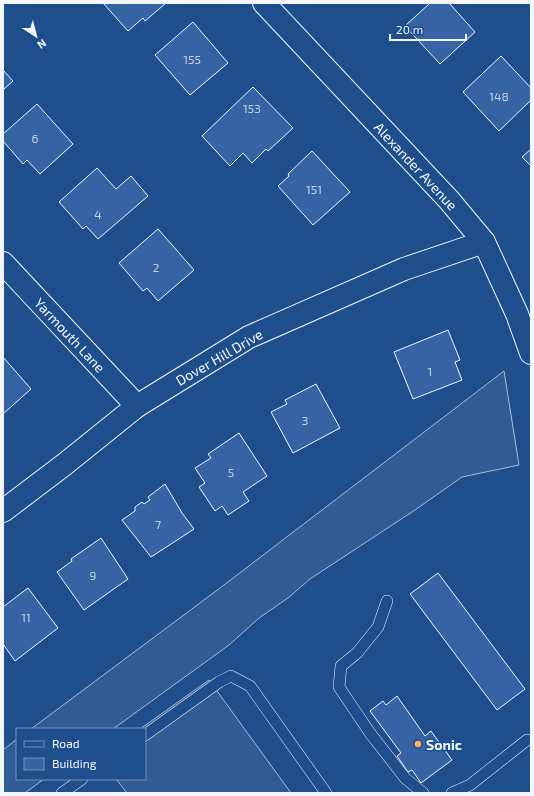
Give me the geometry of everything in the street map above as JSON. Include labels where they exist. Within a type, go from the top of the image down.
[{"type":"street","name":"Alexander Avenue","points":[[264,3],[449,200],[484,242],[517,314],[531,354]]},
{"type":"street","name":"Dover Hill Drive","points":[[3,511],[65,464],[137,406],[249,338],[404,269],[484,242]]},
{"type":"street","name":"Yarmouth Lane","points":[[3,263],[137,406]]},
{"type":"lane","points":[[387,601],[378,627],[357,653],[341,666],[339,687],[370,733],[405,778],[423,793]]},
{"type":"lane","points":[[146,734],[219,682],[231,676],[250,686],[326,793]]},
{"type":"lane","points":[[452,793],[470,785],[527,740]]},
{"type":"lane","points":[[62,793],[81,780]]},
{"type":"shaded area","points":[[504,371],[519,465],[462,477],[415,510],[310,579],[288,598],[259,618],[229,645],[114,728],[32,728],[220,588]]},
{"type":"shaded area","points":[[209,680],[291,793],[127,793],[117,780],[146,780],[146,728],[141,728]]},
{"type":"shaded area","points":[[16,740],[16,780],[43,780],[25,793],[3,793],[3,750]]},
{"type":"building","points":[[103,3],[166,3],[145,21],[143,18],[128,31]]},
{"type":"building","points":[[430,3],[449,3],[475,32],[440,64],[405,26]]},
{"type":"building","points":[[193,22],[228,63],[190,95],[155,55]]},
{"type":"building","points":[[501,56],[531,88],[531,100],[499,131],[463,92]]},
{"type":"building","points":[[3,70],[13,81],[3,90]]},
{"type":"building","points":[[253,87],[293,128],[268,151],[266,149],[252,163],[243,153],[230,166],[202,136]]},
{"type":"building","points":[[37,104],[73,144],[40,174],[27,160],[23,164],[3,141],[3,134]]},
{"type":"building","points":[[531,149],[531,166],[522,157]]},
{"type":"building","points":[[312,151],[350,192],[313,225],[278,186]]},
{"type":"building","points":[[97,168],[116,189],[131,176],[148,196],[98,239],[86,226],[83,229],[59,202]]},
{"type":"building","points":[[158,229],[194,270],[158,301],[147,288],[143,291],[119,263]]},
{"type":"building","points":[[448,330],[460,360],[455,362],[462,380],[413,399],[394,352]]},
{"type":"building","points":[[3,357],[31,389],[3,414]]},
{"type":"building","points":[[316,384],[340,428],[293,453],[271,412],[287,404],[285,400]]},
{"type":"building","points":[[239,433],[267,476],[243,492],[249,501],[228,515],[222,506],[215,511],[199,487],[205,483],[195,468],[211,458],[208,454]]},
{"type":"building","points":[[165,484],[182,513],[194,529],[151,557],[122,520],[135,511],[135,507],[142,502],[144,504],[150,500],[148,497]]},
{"type":"building","points":[[101,538],[128,579],[84,610],[57,572],[72,561],[71,559]]},
{"type":"building","points":[[438,573],[525,689],[497,710],[410,594]]},
{"type":"building","points":[[28,588],[58,628],[15,661],[3,644],[3,607]]},
{"type":"building","name":"Sonic","points":[[397,696],[425,736],[431,731],[452,760],[421,783],[412,770],[408,772],[397,756],[401,753],[370,711],[383,701],[386,705]]},
{"type":"place","name":"Sonic","points":[[418,744]]}]
